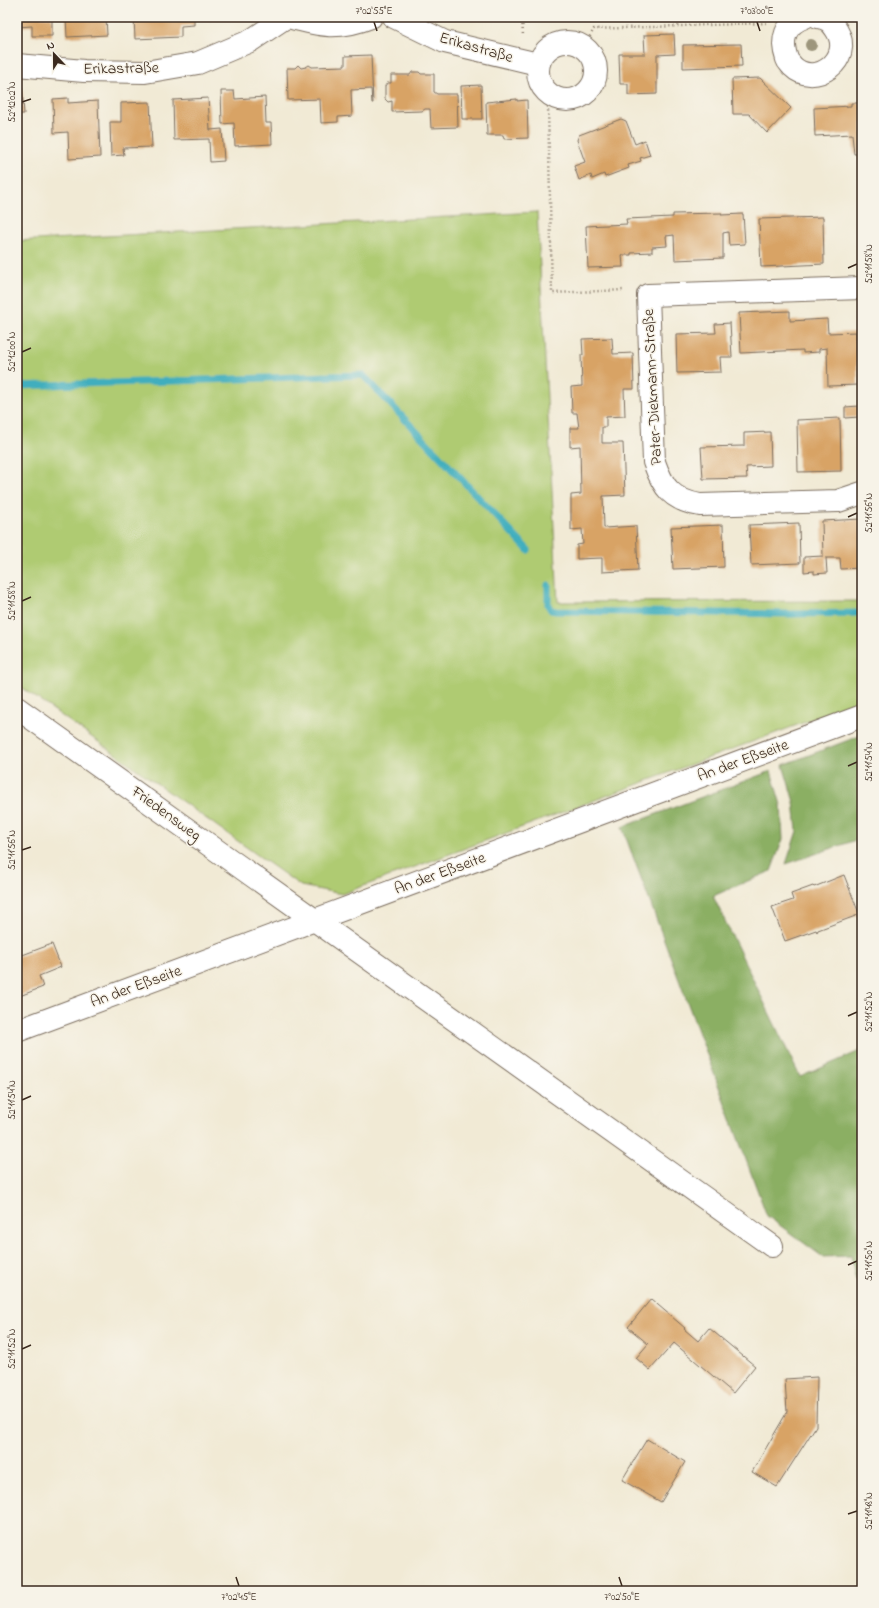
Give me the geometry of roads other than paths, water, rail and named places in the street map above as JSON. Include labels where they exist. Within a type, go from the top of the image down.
[{"type":"street","name":"Erikastraße","points":[[17,65],[84,71],[145,72],[198,63],[250,42],[286,17],[333,26],[355,23],[371,17]]},
{"type":"street","name":"Erikastraße","points":[[394,17],[445,42],[538,64]]},
{"type":"street","points":[[796,23],[783,44],[787,61],[796,70],[809,74],[821,73],[834,65],[840,55],[841,38],[831,22],[824,18],[818,17]]},
{"type":"street","points":[[569,41],[584,47],[594,60],[596,72],[592,87],[577,99],[559,100],[544,91],[538,80],[538,64],[543,53],[556,43],[569,41]]},
{"type":"street","name":"Pater-Diekmann-Straße","points":[[862,288],[648,295],[654,462],[660,480],[672,494],[686,502],[700,505],[838,501],[862,493]]},
{"type":"street","name":"Friedensweg","points":[[17,708],[772,1246]]},
{"type":"street","name":"An der Eßseite","points":[[17,1031],[862,716]]},
{"type":"waterway","points":[[17,386],[363,375],[528,550]]},
{"type":"waterway","points":[[548,585],[548,605],[551,610],[556,611],[790,614],[862,613]]}]
